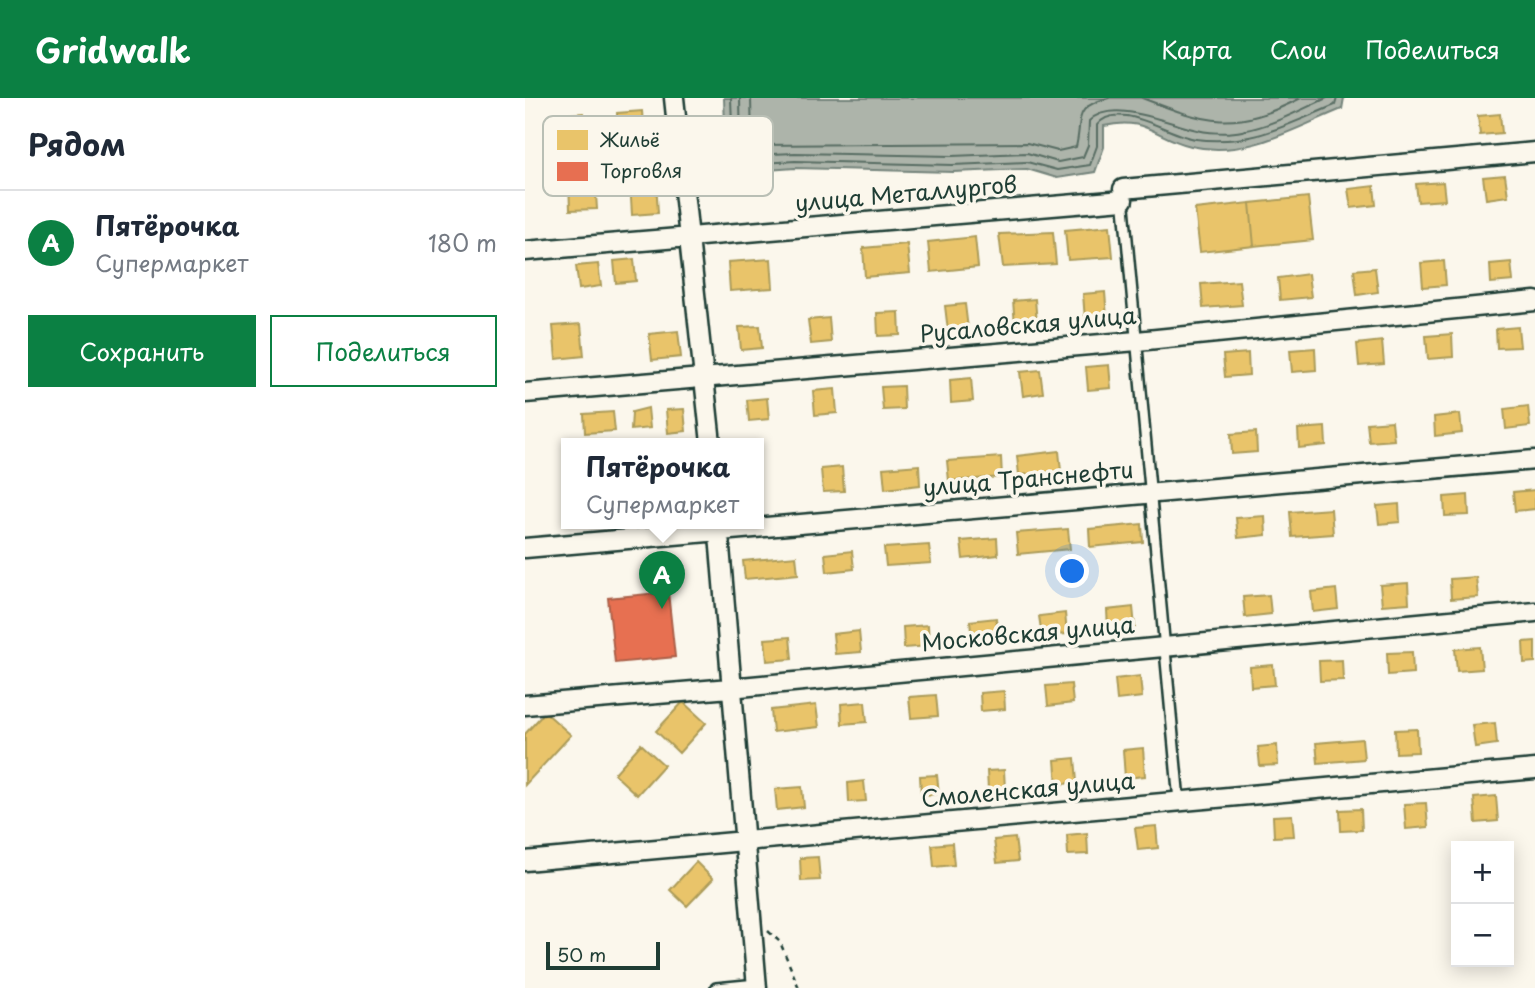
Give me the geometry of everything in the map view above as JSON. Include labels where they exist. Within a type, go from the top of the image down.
[{"type":"street","points":[[674,98],[676,116]]},
{"type":"street","name":"улица Металлургов","points":[[525,251],[1535,152]]},
{"type":"street","points":[[684,196],[711,438]]},
{"type":"street","name":"Русаловская улица","points":[[525,393],[1137,341],[1535,301]]},
{"type":"street","name":"улица Транснефти","points":[[764,523],[1535,460]]},
{"type":"street","name":"улица Транснефти","points":[[525,548],[701,529]]},
{"type":"street","points":[[719,529],[730,688],[753,917],[757,986]]},
{"type":"street","name":"Московская улица","points":[[525,705],[1535,612]]},
{"type":"street","name":"Смоленская улица","points":[[525,861],[1535,769]]},
{"type":"lane","points":[[1123,194],[1179,801]]},
{"type":"lane","points":[[716,988],[757,986]]},
{"type":"path","points":[[753,917],[781,942],[799,988]]},
{"type":"water","points":[[724,98],[1344,98],[1342,109],[1269,139],[1231,148],[1191,146],[1130,124],[1104,126],[1104,147],[1095,172],[1057,178],[1027,169],[953,172],[773,170],[773,116],[725,116]]},
{"type":"building: Жильё","points":[[642,111],[642,116],[617,116],[617,113]]},
{"type":"building: Жильё","points":[[583,113],[583,116],[557,116]]},
{"type":"building: Жильё","points":[[1500,114],[1502,133],[1480,135],[1478,116]]},
{"type":"building: Жильё","points":[[1505,175],[1508,196],[1486,199],[1483,177]]},
{"type":"building: Жильё","points":[[1443,182],[1445,200],[1418,202],[1416,184]]},
{"type":"building: Жильё","points":[[1374,186],[1376,205],[1351,208],[1348,189]]},
{"type":"building: Жильё","points":[[570,196],[596,196],[597,209],[570,210]]},
{"type":"building: Жильё","points":[[631,196],[657,196],[658,213],[632,215]]},
{"type":"building: Жильё","points":[[1308,197],[1313,240],[1254,246],[1250,203]]},
{"type":"building: Жильё","points":[[1250,203],[1254,246],[1200,252],[1195,209]]},
{"type":"building: Жильё","points":[[1110,226],[1113,257],[1068,260],[1065,230]]},
{"type":"building: Жильё","points":[[1053,232],[1056,264],[1003,267],[999,234]]},
{"type":"building: Жильё","points":[[975,237],[978,267],[931,272],[928,242]]},
{"type":"building: Жильё","points":[[907,244],[910,273],[865,277],[863,248]]},
{"type":"building: Жильё","points":[[634,259],[636,281],[616,283],[614,261]]},
{"type":"building: Жильё","points":[[771,259],[773,288],[730,291],[728,262]]},
{"type":"building: Жильё","points":[[1444,261],[1446,285],[1423,287],[1421,263]]},
{"type":"building: Жильё","points":[[1511,262],[1513,281],[1491,283],[1490,264]]},
{"type":"building: Жильё","points":[[598,264],[601,286],[579,289],[576,266]]},
{"type":"building: Жильё","points":[[1375,268],[1378,292],[1357,295],[1354,270]]},
{"type":"building: Жильё","points":[[1308,274],[1311,297],[1280,300],[1278,278]]},
{"type":"building: Жильё","points":[[1239,281],[1242,305],[1203,308],[1201,284]]},
{"type":"building: Жильё","points":[[1105,292],[1107,318],[1085,320],[1083,294]]},
{"type":"building: Жильё","points":[[1035,299],[1037,324],[1015,325],[1013,301]]},
{"type":"building: Жильё","points":[[965,304],[968,329],[948,331],[945,306]]},
{"type":"building: Жильё","points":[[899,312],[900,335],[878,336],[877,313]]},
{"type":"building: Жильё","points":[[829,318],[831,342],[811,344],[808,320]]},
{"type":"building: Жильё","points":[[581,324],[584,356],[556,359],[553,326]]},
{"type":"building: Жильё","points":[[760,326],[762,348],[741,350],[739,327]]},
{"type":"building: Жильё","points":[[1518,327],[1520,347],[1497,348],[1496,329]]},
{"type":"building: Жильё","points":[[678,331],[681,357],[652,360],[649,334]]},
{"type":"building: Жильё","points":[[1452,334],[1453,357],[1428,359],[1426,336]]},
{"type":"building: Жильё","points":[[1382,341],[1384,364],[1359,366],[1357,344]]},
{"type":"building: Жильё","points":[[1315,348],[1316,370],[1292,372],[1290,350]]},
{"type":"building: Жильё","points":[[1248,353],[1249,375],[1225,377],[1223,355]]},
{"type":"building: Жильё","points":[[1109,365],[1111,388],[1088,390],[1086,367]]},
{"type":"building: Жильё","points":[[1040,370],[1043,393],[1023,396],[1020,372]]},
{"type":"building: Жильё","points":[[971,378],[973,401],[951,403],[950,380]]},
{"type":"building: Жильё","points":[[903,386],[904,409],[883,410],[881,387]]},
{"type":"building: Жильё","points":[[835,389],[837,413],[815,415],[813,391]]},
{"type":"building: Жильё","points":[[767,398],[769,419],[749,421],[747,400]]},
{"type":"building: Жильё","points":[[1528,406],[1530,426],[1506,429],[1504,409]]},
{"type":"building: Жильё","points":[[648,408],[650,428],[631,430],[632,412]]},
{"type":"building: Жильё","points":[[684,409],[686,431],[668,433],[666,410]]},
{"type":"building: Жильё","points":[[613,412],[615,431],[585,433],[584,414]]},
{"type":"building: Жильё","points":[[1460,414],[1462,433],[1435,436],[1434,417]]},
{"type":"building: Жильё","points":[[1392,421],[1394,440],[1369,442],[1367,423]]},
{"type":"building: Жильё","points":[[1325,427],[1326,445],[1299,448],[1298,429]]},
{"type":"building: Жильё","points":[[1256,432],[1257,452],[1232,454],[1231,434]]},
{"type":"building: Жильё","points":[[1059,451],[1061,471],[1019,475],[1017,456]]},
{"type":"building: Жильё","points":[[1001,457],[1002,477],[949,481],[947,461]]},
{"type":"building: Жильё","points":[[919,465],[920,485],[885,489],[883,468]]},
{"type":"building: Жильё","points":[[842,467],[844,491],[823,492],[821,469]]},
{"type":"building: Жильё","points":[[1535,490],[1535,509],[1515,511],[1513,492]]},
{"type":"building: Жильё","points":[[1468,495],[1469,515],[1445,516],[1444,497]]},
{"type":"building: Жильё","points":[[1399,504],[1400,522],[1379,524],[1377,506]]},
{"type":"building: Жильё","points":[[1331,509],[1333,534],[1292,537],[1290,512]]},
{"type":"building: Жильё","points":[[1265,516],[1266,535],[1238,538],[1236,518]]},
{"type":"building: Жильё","points":[[1142,524],[1143,542],[1090,547],[1089,529]]},
{"type":"building: Жильё","points":[[1068,529],[1070,549],[1018,554],[1016,533]]},
{"type":"building: Жильё","points":[[997,538],[998,555],[963,559],[961,541]]},
{"type":"building: Жильё","points":[[929,545],[931,563],[886,566],[884,548]]},
{"type":"building: Жильё","points":[[852,551],[854,569],[827,572],[825,554]]},
{"type":"building: Жильё","points":[[796,556],[798,574],[745,579],[743,561]]},
{"type":"building: Жильё","points":[[1476,577],[1478,597],[1451,599],[1450,579]]},
{"type":"building: Жильё","points":[[1408,583],[1409,603],[1382,605],[1380,585]]},
{"type":"building: Жильё","points":[[1336,589],[1338,609],[1313,612],[1311,592]]},
{"type":"building: Жильё","points":[[1269,595],[1271,614],[1245,617],[1243,597]]},
{"type":"building: Жильё","points":[[1133,607],[1135,627],[1108,629],[1107,610]]},
{"type":"building: Жильё","points":[[1065,613],[1067,634],[1042,636],[1039,616]]},
{"type":"building: Жильё","points":[[996,618],[998,639],[972,641],[970,621]]},
{"type":"building: Жильё","points":[[928,625],[929,646],[904,648],[903,627]]},
{"type":"building: Жильё","points":[[859,631],[861,652],[835,654],[833,634]]},
{"type":"building: Жильё","points":[[790,637],[792,659],[767,661],[765,639]]},
{"type":"building: Жильё","points":[[1535,641],[1535,662],[1524,663],[1523,642]]},
{"type":"building: Жильё","points":[[1480,647],[1482,669],[1457,671],[1455,649]]},
{"type":"building: Жильё","points":[[1412,652],[1413,673],[1388,675],[1387,653]]},
{"type":"building: Жильё","points":[[1342,660],[1343,680],[1320,681],[1319,661]]},
{"type":"building: Жильё","points":[[1273,665],[1275,685],[1251,687],[1250,667]]},
{"type":"building: Жильё","points":[[1140,676],[1142,697],[1117,700],[1115,679]]},
{"type":"building: Жильё","points":[[1071,684],[1073,703],[1048,706],[1046,686]]},
{"type":"building: Жильё","points":[[1004,691],[1005,709],[981,711],[980,693]]},
{"type":"building: Жильё","points":[[936,695],[938,716],[911,718],[909,697]]},
{"type":"building: Жильё","points":[[683,702],[706,723],[679,753],[656,731]]},
{"type":"building: Жильё","points":[[865,702],[867,722],[842,724],[841,704]]},
{"type":"building: Жильё","points":[[816,705],[819,727],[773,732],[771,710]]},
{"type":"building: Жильё","points":[[545,712],[571,735],[525,785],[525,734]]},
{"type":"building: Жильё","points":[[1495,723],[1497,744],[1475,747],[1472,725]]},
{"type":"building: Жильё","points":[[1417,729],[1418,752],[1396,753],[1395,730]]},
{"type":"building: Жильё","points":[[1362,739],[1364,759],[1318,763],[1316,743]]},
{"type":"building: Жильё","points":[[641,744],[664,765],[637,795],[614,774]]},
{"type":"building: Жильё","points":[[1277,745],[1278,765],[1260,766],[1258,747]]},
{"type":"building: Жильё","points":[[1143,748],[1145,776],[1125,778],[1123,750]]},
{"type":"building: Жильё","points":[[1075,758],[1077,782],[1057,785],[1055,760]]},
{"type":"building: Жильё","points":[[1004,770],[1005,789],[988,790],[987,771]]},
{"type":"building: Жильё","points":[[937,775],[939,794],[921,795],[920,776]]},
{"type":"building: Жильё","points":[[864,781],[866,801],[849,802],[848,783]]},
{"type":"building: Жильё","points":[[802,787],[804,807],[777,810],[775,789]]},
{"type":"building: Жильё","points":[[1496,796],[1498,821],[1476,823],[1474,798]]},
{"type":"building: Жильё","points":[[1426,803],[1428,827],[1406,829],[1404,804]]},
{"type":"building: Жильё","points":[[1361,809],[1362,830],[1341,831],[1340,810]]},
{"type":"building: Жильё","points":[[1292,815],[1294,836],[1274,837],[1273,816]]},
{"type":"building: Жильё","points":[[1156,826],[1158,848],[1138,850],[1135,828]]},
{"type":"building: Жильё","points":[[1087,833],[1088,854],[1068,855],[1067,835]]},
{"type":"building: Жильё","points":[[1015,838],[1018,861],[997,863],[994,840]]},
{"type":"building: Жильё","points":[[952,843],[954,865],[934,867],[932,845]]},
{"type":"building: Жильё","points":[[818,857],[820,880],[801,881],[800,858]]},
{"type":"building: Жильё","points":[[696,862],[713,879],[687,906],[670,890]]},
{"type":"building: Торговля","points":[[668,592],[675,657],[615,663],[608,598]]},
{"type":"place","name":"Пятёрочка","points":[[662,609]]}]
